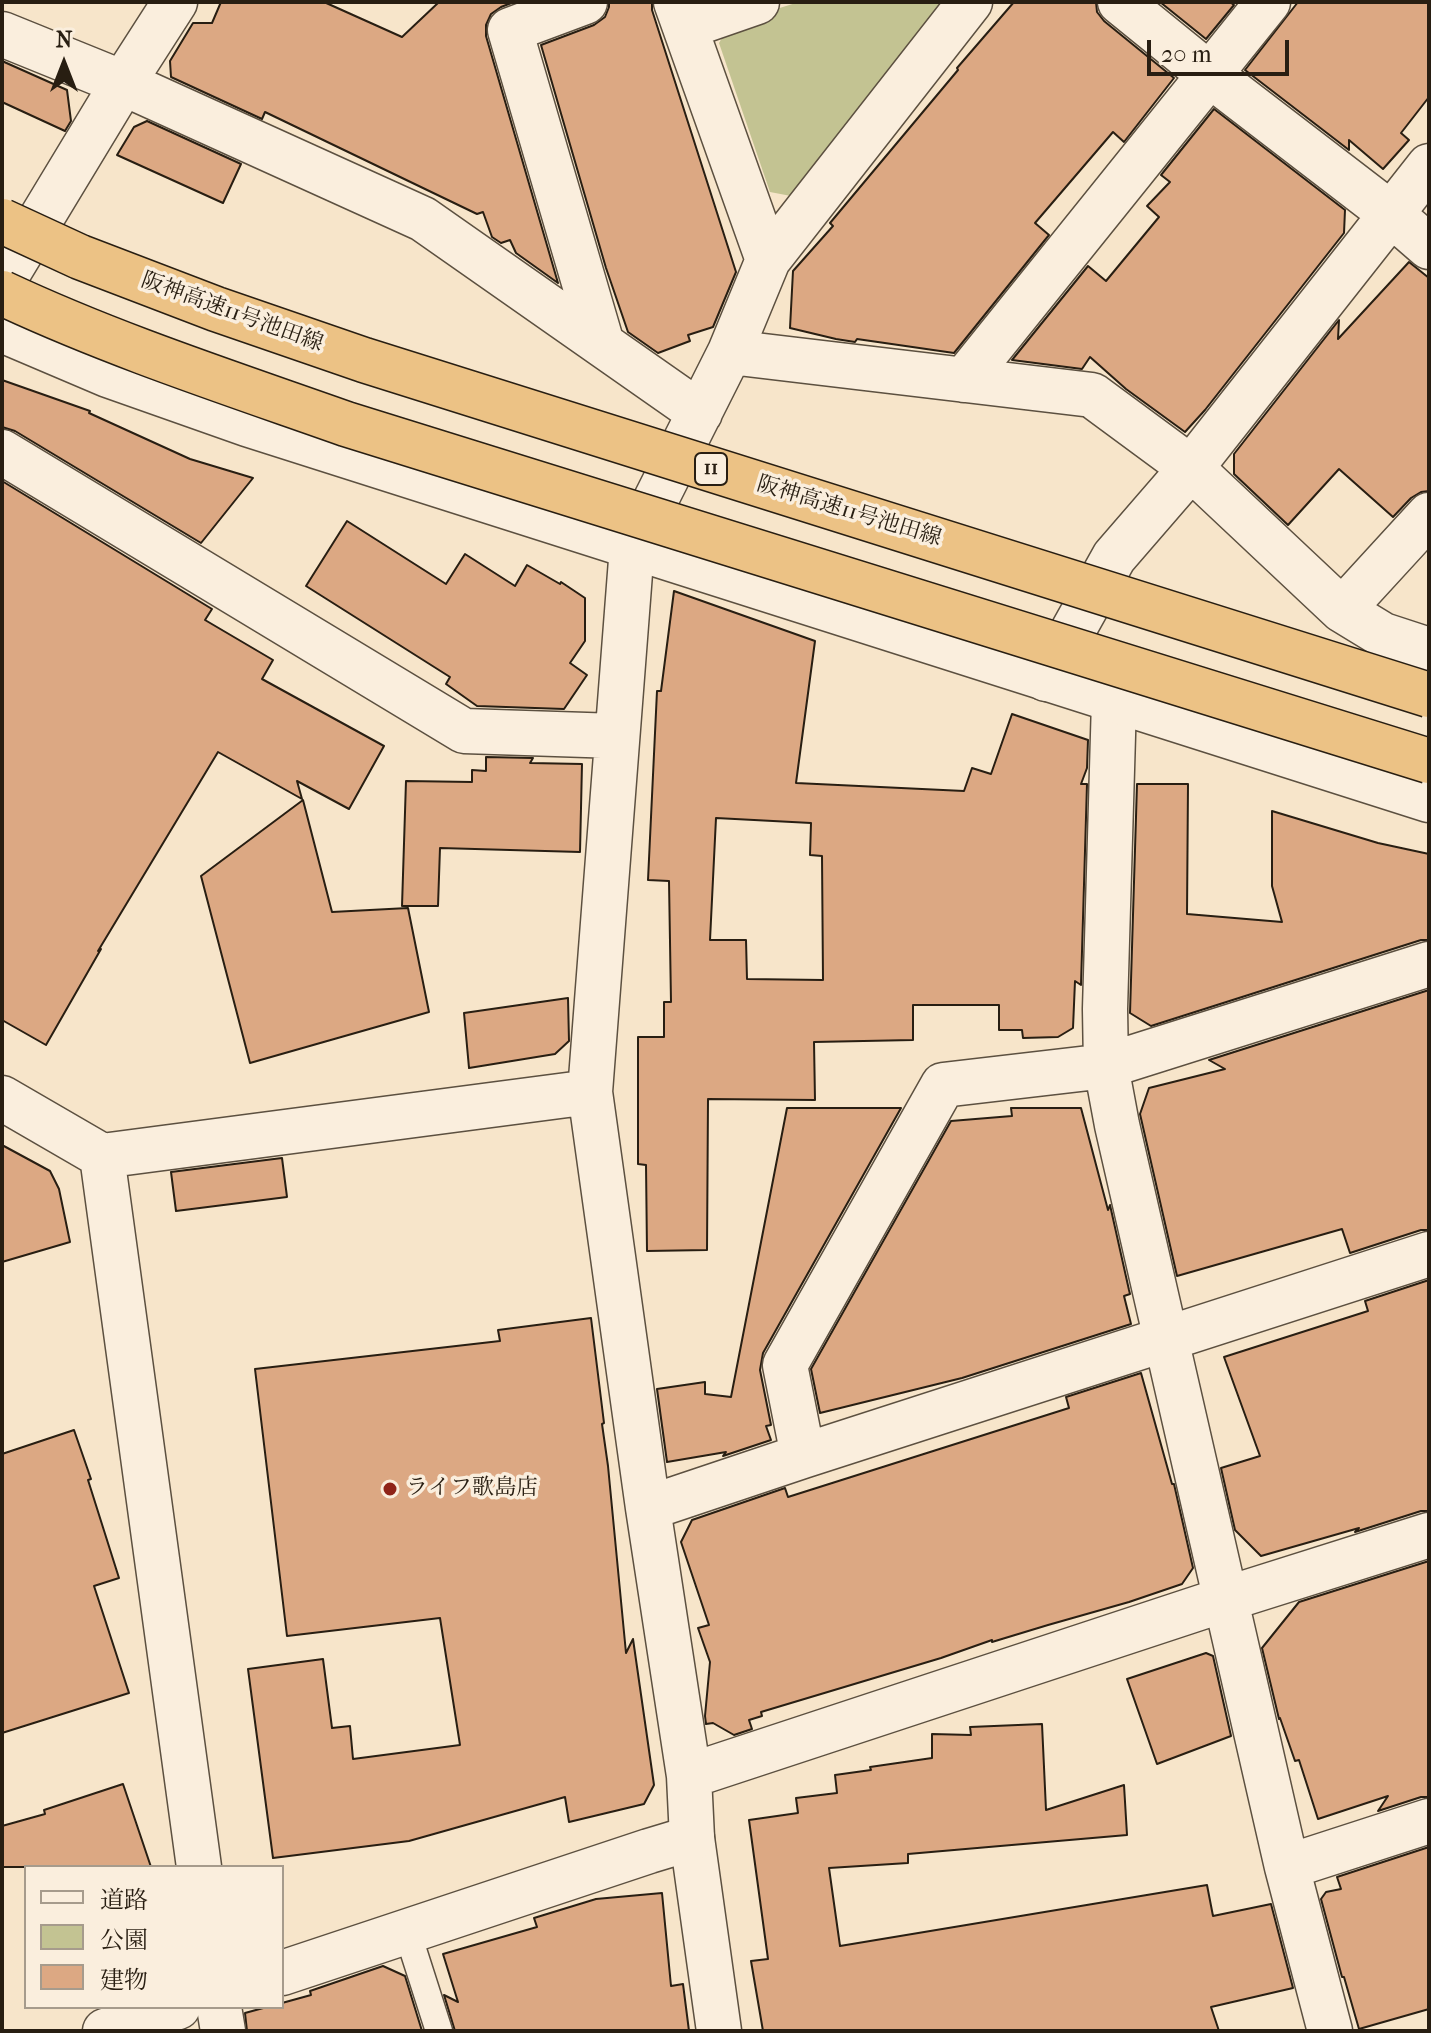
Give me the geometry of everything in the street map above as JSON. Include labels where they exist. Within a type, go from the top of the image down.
[{"type":"highway","name":"阪神高速11号池田線","points":[[2,221],[80,257],[216,309],[364,360],[1429,695]]},
{"type":"highway","points":[[2,293],[180,366],[346,424],[1429,761]]},
{"type":"street","points":[[2,283],[175,2]]},
{"type":"street","points":[[585,2],[510,30],[602,344]]},
{"type":"street","points":[[757,2],[681,15],[768,260]]},
{"type":"street","points":[[719,2031],[692,1838],[689,1776],[590,1092],[632,547],[730,352],[768,260],[970,2]]},
{"type":"street","points":[[1120,2],[1429,247]]},
{"type":"street","points":[[964,380],[1268,2]]},
{"type":"street","points":[[2,34],[123,83],[423,219],[700,413]]},
{"type":"street","points":[[1046,679],[1114,557],[1191,468],[1429,166]]},
{"type":"street","points":[[2,330],[108,375],[247,424],[1429,800]]},
{"type":"street","points":[[730,352],[1092,395],[1191,468],[1342,610],[1383,635],[1429,650]]},
{"type":"street","points":[[2,452],[464,731],[617,736]]},
{"type":"street","points":[[1342,610],[1429,515]]},
{"type":"street","points":[[1114,701],[1106,1066],[1287,1867],[1330,2031]]},
{"type":"street","points":[[803,1456],[785,1365],[943,1085],[1106,1066],[1429,964]]},
{"type":"street","points":[[2,1098],[102,1156],[590,1092]]},
{"type":"street","points":[[102,1156],[199,1865]]},
{"type":"street","points":[[648,1508],[1429,1254]]},
{"type":"street","points":[[689,1776],[1429,1535]]},
{"type":"street","points":[[1287,1867],[1429,1821]]},
{"type":"street","points":[[284,1972],[692,1838]]},
{"type":"street","points":[[105,2031],[172,2009]]},
{"type":"street","points":[[219,2009],[223,2031]]},
{"type":"lane","points":[[407,1931],[439,2031]]},
{"type":"green space","points":[[799,2],[943,2],[791,196],[770,192],[719,43],[731,23]]},
{"type":"building","points":[[221,2],[324,2],[402,37],[439,2],[514,2],[491,14],[486,25],[486,36],[558,283],[516,253],[510,240],[501,243],[492,237],[483,212],[477,214],[265,112],[262,119],[171,77],[170,61],[193,23],[212,23]]},
{"type":"building","points":[[609,2],[652,2],[736,272],[713,327],[688,335],[690,341],[658,353],[628,332],[606,268],[541,45],[594,25],[605,17]]},
{"type":"building","points":[[1014,2],[1096,2],[1097,12],[1104,21],[1174,78],[1124,142],[1113,132],[1035,223],[1049,235],[954,353],[857,339],[855,342],[790,328],[793,271]]},
{"type":"building","points":[[1160,2],[1230,2],[1234,5],[1206,39]]},
{"type":"building","points":[[1298,2],[1429,2],[1429,97],[1401,133],[1409,140],[1383,169],[1349,140],[1349,150],[1245,70]]},
{"type":"building","points":[[2,61],[67,90],[71,121],[65,131],[2,102]]},
{"type":"building","points":[[1214,109],[1345,210],[1344,233],[1185,432],[1126,389],[1090,357],[1082,369],[1012,360],[1088,266],[1106,281],[1159,217],[1147,206],[1170,182],[1161,175]]},
{"type":"building","points":[[147,121],[241,164],[223,203],[117,155],[134,127]]},
{"type":"building","points":[[1409,262],[1429,278],[1429,491],[1411,498],[1393,517],[1339,469],[1288,525],[1234,474],[1234,454],[1339,320],[1338,339]]},
{"type":"building","points":[[2,380],[90,411],[190,459],[253,478],[201,543],[15,431],[2,427]]},
{"type":"building","points":[[2,481],[212,609],[205,620],[273,660],[262,679],[384,746],[349,809],[297,781],[302,799],[218,752],[98,951],[101,949],[46,1045],[2,1020]]},
{"type":"building","points":[[347,521],[446,584],[465,554],[515,586],[527,565],[585,598],[585,641],[570,663],[587,675],[564,709],[477,706],[446,684],[450,677],[306,586]]},
{"type":"building","points":[[674,591],[815,641],[796,783],[964,791],[972,768],[991,774],[1012,714],[1088,740],[1087,768],[1081,784],[1087,784],[1081,985],[1075,981],[1073,1028],[1058,1037],[1023,1038],[1022,1030],[999,1030],[999,1005],[913,1005],[913,1040],[814,1042],[815,1100],[708,1099],[707,1250],[647,1251],[646,1165],[638,1164],[638,1037],[664,1037],[664,1002],[671,1002],[669,881],[648,880],[657,691],[661,691]],"holes":[[[716,818],[811,823],[810,855],[822,856],[823,980],[747,979],[746,940],[710,940]]]},
{"type":"building","points":[[486,757],[533,758],[530,763],[582,764],[580,852],[440,848],[438,906],[402,906],[406,781],[472,782],[472,770],[486,771]]},
{"type":"building","points":[[1137,784],[1188,784],[1187,914],[1282,922],[1272,886],[1272,811],[1378,843],[1429,854],[1429,940],[1151,1026],[1130,1013]]},
{"type":"building","points":[[303,800],[332,912],[408,908],[429,1012],[250,1063],[201,876]]},
{"type":"building","points":[[1429,990],[1429,1230],[1350,1253],[1342,1229],[1177,1276],[1140,1114],[1149,1088],[1225,1069],[1209,1060]]},
{"type":"building","points":[[568,998],[569,1041],[555,1054],[469,1068],[464,1013]]},
{"type":"building","points":[[787,1108],[901,1108],[763,1353],[760,1370],[771,1425],[766,1426],[771,1440],[723,1456],[726,1452],[667,1462],[657,1389],[705,1382],[705,1394],[731,1397]]},
{"type":"building","points":[[1011,1108],[1081,1108],[1108,1210],[1110,1205],[1130,1294],[1124,1296],[1131,1324],[962,1378],[820,1413],[811,1369],[951,1121],[1012,1116]]},
{"type":"building","points":[[2,1145],[50,1171],[59,1189],[70,1242],[2,1262]]},
{"type":"building","points":[[282,1158],[287,1197],[176,1211],[171,1172]]},
{"type":"building","points":[[1429,1280],[1429,1511],[1261,1556],[1235,1530],[1221,1468],[1260,1456],[1224,1357],[1368,1311],[1365,1301]]},
{"type":"building","points":[[591,1318],[626,1653],[633,1639],[654,1785],[644,1804],[569,1822],[565,1797],[409,1841],[273,1858],[248,1669],[323,1659],[332,1728],[350,1726],[353,1759],[460,1745],[440,1618],[287,1636],[255,1369],[500,1341],[498,1330]]},
{"type":"building","points":[[1141,1373],[1174,1484],[1193,1568],[1182,1584],[761,1712],[762,1716],[749,1720],[752,1729],[734,1735],[713,1723],[706,1724],[710,1662],[698,1628],[709,1625],[681,1542],[692,1520],[785,1488],[788,1497],[1069,1408],[1066,1397]]},
{"type":"building","points":[[74,1430],[119,1578],[94,1586],[129,1693],[2,1733],[2,1454]]},
{"type":"building","points":[[1429,1561],[1429,1797],[1378,1811],[1388,1796],[1318,1819],[1299,1760],[1295,1761],[1279,1719],[1262,1648],[1299,1602]]},
{"type":"building","points":[[1206,1653],[1213,1656],[1231,1736],[1157,1764],[1127,1679]]},
{"type":"building","points":[[1042,1724],[1046,1810],[1124,1785],[1127,1835],[908,1854],[908,1863],[829,1868],[840,1946],[1207,1885],[1213,1916],[1271,1904],[1293,1988],[1211,2007],[1219,2031],[763,2031],[751,1961],[768,1959],[749,1820],[798,1813],[796,1798],[837,1793],[835,1775],[932,1758],[932,1734],[971,1735],[970,1727]]},
{"type":"building","points":[[123,1784],[150,1865],[2,1867],[2,1826],[45,1814],[44,1810]]},
{"type":"building","points":[[1429,1847],[1429,2009],[1359,2029],[1321,1899],[1326,1892],[1341,1889],[1337,1877]]},
{"type":"building","points":[[662,1893],[671,1986],[683,1984],[689,2031],[455,2031],[444,1995],[458,2002],[443,1954],[537,1927],[534,1918],[596,1899]]},
{"type":"building","points":[[383,1966],[405,1976],[422,2031],[247,2031],[245,2013],[260,2009],[284,2009],[284,2002],[311,1995],[310,1991]]},
{"type":"place","name":"ライフ歌島店","points":[[390,1489]]}]
